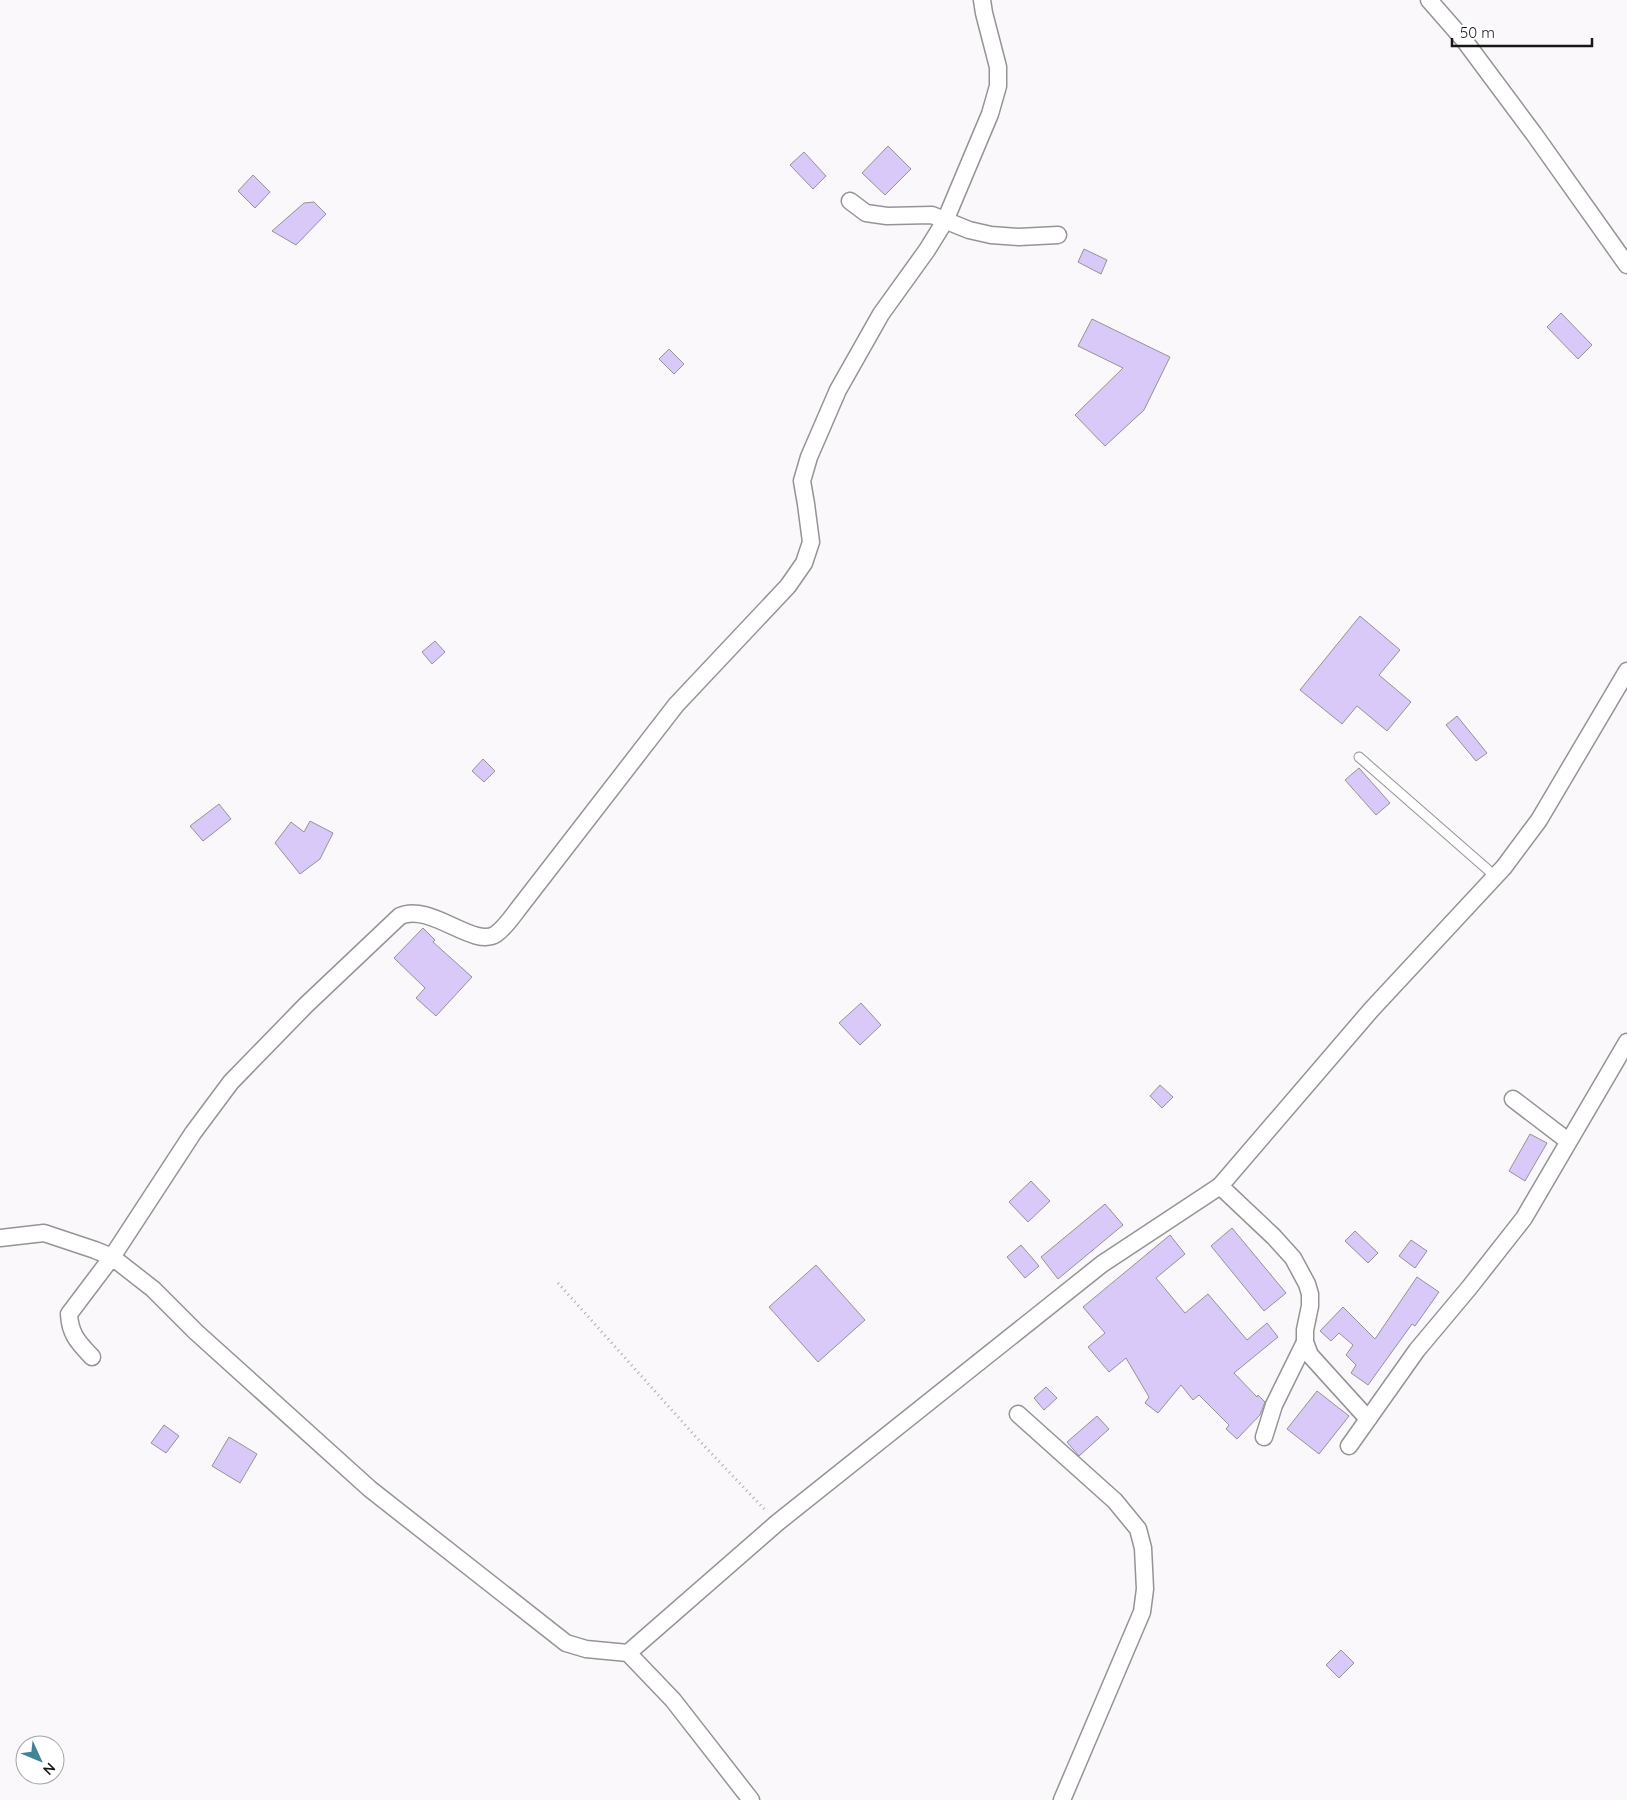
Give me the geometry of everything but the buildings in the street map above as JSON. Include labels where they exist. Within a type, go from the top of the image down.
[{"type":"street","points":[[92,1357],[74,1336],[69,1326],[69,1314],[112,1257],[193,1132],[231,1082],[306,1005],[400,916],[412,912],[434,918],[481,937],[490,937],[497,933],[522,904],[676,705],[788,586],[804,563],[811,542],[802,482],[809,457],[838,390],[880,314],[945,221],[990,114],[998,86],[998,67],[982,0]]},
{"type":"street","points":[[1429,0],[1464,40],[1534,134],[1627,265]]},
{"type":"street","points":[[850,201],[866,213],[887,216],[932,215],[969,230],[991,235],[1058,235]]},
{"type":"street","points":[[628,1653],[777,1523],[1102,1264],[1220,1186],[1371,1010],[1495,876],[1539,820],[1627,671]]},
{"type":"street","points":[[1349,1446],[1412,1356],[1524,1218],[1627,1042]]},
{"type":"street","points":[[1513,1100],[1568,1141]]},
{"type":"street","points":[[1220,1186],[1274,1236],[1293,1258],[1310,1294],[1310,1306],[1305,1330],[1305,1342],[1310,1355],[1368,1419]]},
{"type":"street","points":[[0,1238],[44,1233],[77,1243],[112,1257],[152,1289],[196,1332],[370,1489],[566,1643],[586,1650],[628,1653],[673,1700],[751,1800]]},
{"type":"street","points":[[1264,1437],[1277,1398],[1305,1342]]},
{"type":"street","points":[[1018,1414],[1115,1501],[1138,1529],[1143,1548],[1145,1588],[1142,1612],[1062,1800]]},
{"type":"lane","points":[[1359,757],[1495,876]]},
{"type":"path","points":[[558,1283],[695,1436],[777,1523]]}]
